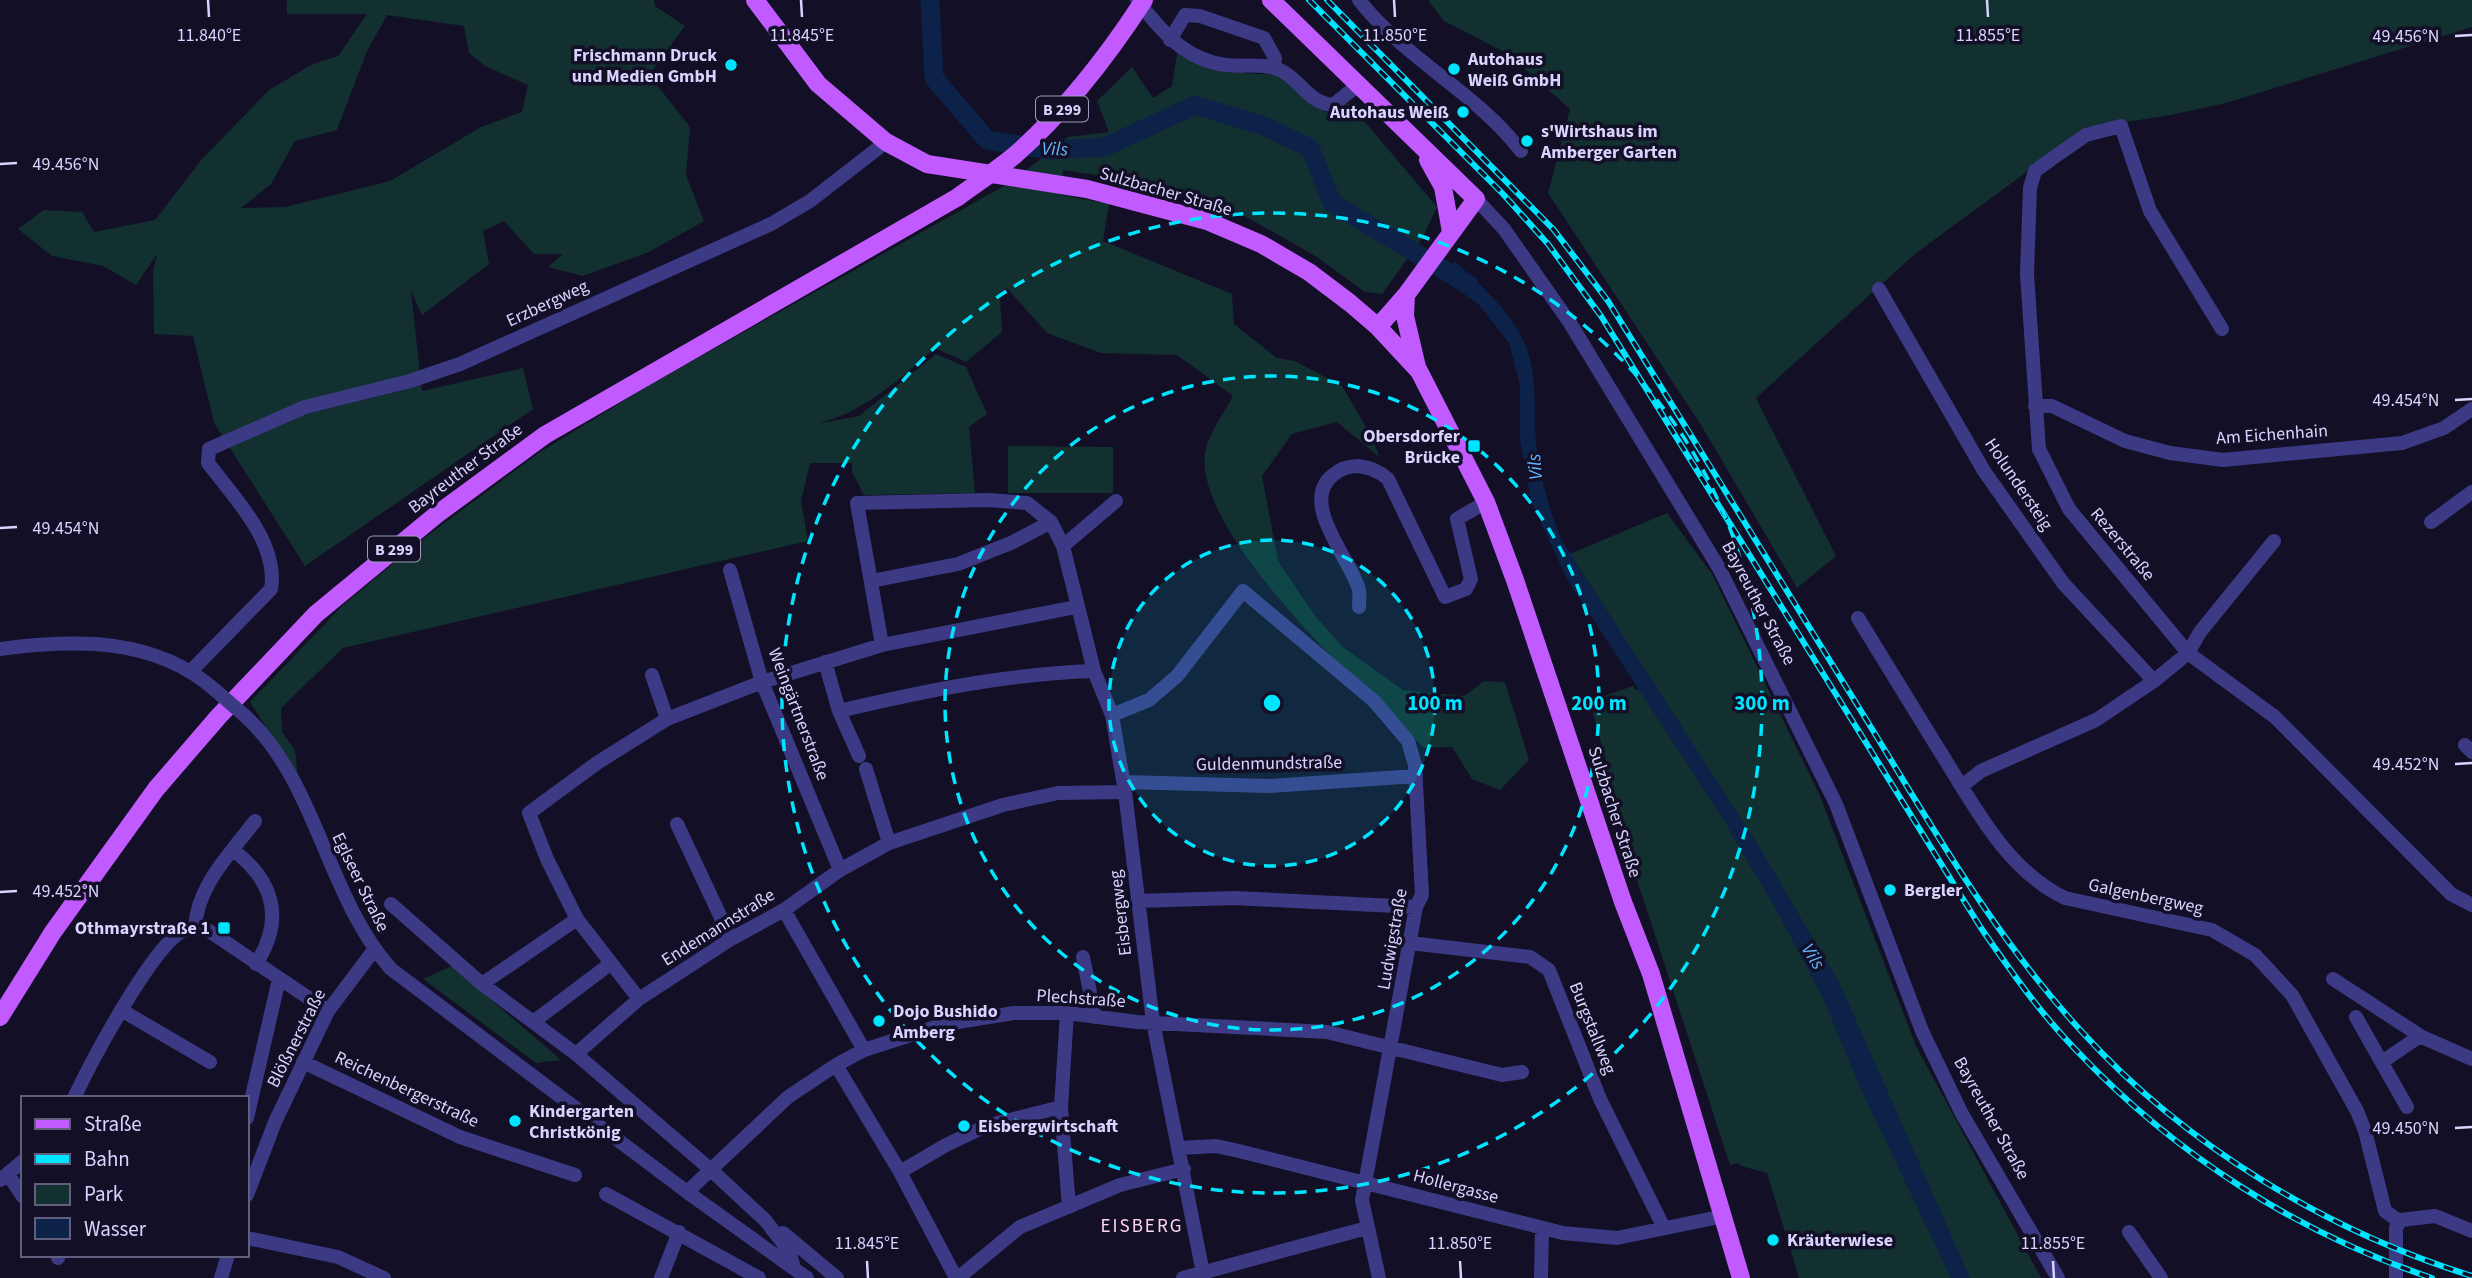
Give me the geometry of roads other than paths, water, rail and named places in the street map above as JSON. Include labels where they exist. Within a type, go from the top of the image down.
[{"type":"main road","name":"Sulzbacher Straße","points":[[755,0],[818,84],[886,142],[927,163],[1087,189],[1207,221],[1261,244],[1310,272],[1378,327],[1419,371]]},
{"type":"main road","name":"Bayreuther Straße","points":[[0,1017],[53,932],[156,789],[219,716],[316,614],[436,515],[545,435],[915,223],[958,197],[1012,157],[1060,112],[1119,38],[1143,0]]},
{"type":"main road","name":"Bayreuther Straße","points":[[1271,0],[1476,199]]},
{"type":"main road","name":"Bayreuther Straße","points":[[1419,144],[1443,187],[1451,232]]},
{"type":"main road","points":[[1378,327],[1398,314],[1406,295],[1476,199]]},
{"type":"main road","name":"Sulzbacher Straße","points":[[1398,314],[1419,371],[1486,502],[1623,902],[1651,974],[1741,1278]]},
{"type":"street","points":[[1137,0],[1170,40],[1200,59],[1225,65],[1273,68],[1284,72],[1321,104],[1333,105],[1358,85]]},
{"type":"street","points":[[1359,0],[1405,49],[1501,124],[1521,151]]},
{"type":"street","points":[[1170,40],[1185,15],[1200,16],[1264,38],[1275,58],[1273,68]]},
{"type":"street","name":"Rezerstraße","points":[[2222,329],[2150,211],[2121,126],[2086,135],[2035,172],[2030,188],[2027,274],[2039,449],[2068,509],[2188,653],[2275,717],[2451,894],[2472,905]]},
{"type":"street","name":"Erzbergweg","points":[[190,672],[271,589],[274,575],[267,552],[255,529],[208,463],[206,456],[209,449],[305,407],[410,381],[460,365],[771,224],[810,201],[886,142]]},
{"type":"street","name":"Bayreuther Straße","points":[[1476,199],[1504,229],[1570,323],[1719,568],[1836,804],[1922,1031],[1962,1114],[2058,1278]]},
{"type":"street","name":"Holundersteig","points":[[1879,289],[1984,471],[2031,538],[2063,583],[2154,681]]},
{"type":"street","name":"Am Eichenhain","points":[[2035,406],[2052,406],[2125,441],[2170,453],[2223,460],[2402,443],[2444,428],[2472,409]]},
{"type":"street","points":[[1359,607],[1359,590],[1322,511],[1322,491],[1328,479],[1339,471],[1362,466],[1373,469],[1388,479],[1445,597],[1466,589],[1471,579],[1457,519],[1486,502]]},
{"type":"street","points":[[2431,522],[2472,492]]},
{"type":"street","name":"Eisbergweg","points":[[871,581],[857,503],[988,500],[1027,503],[1051,522],[1063,546],[1094,671],[1112,715],[1124,787],[1153,1022],[1180,1148],[1203,1276]]},
{"type":"street","points":[[1063,546],[1116,501]]},
{"type":"street","points":[[882,645],[871,581],[957,564],[1011,543],[1051,522]]},
{"type":"street","points":[[1962,786],[1981,771],[2096,720],[2154,681],[2188,653],[2200,632],[2274,541]]},
{"type":"street","name":"Weingärtnerstraße","points":[[730,570],[762,682],[840,870]]},
{"type":"street","name":"Ludwigstraße","points":[[1112,715],[1149,700],[1177,676],[1243,591],[1374,701],[1408,741],[1416,776],[1422,895],[1416,907],[1392,1049],[1362,1200],[1379,1278]]},
{"type":"street","points":[[639,999],[577,919],[547,859],[529,813],[597,763],[667,719],[762,682],[882,645],[1076,607]]},
{"type":"street","name":"Galgenbergweg","points":[[1858,618],[1983,821],[2021,868],[2045,888],[2099,907],[2212,930],[2255,955],[2292,995],[2357,1111],[2365,1131],[2385,1211],[2400,1222]]},
{"type":"street","name":"Eglseer Straße","points":[[0,649],[57,641],[91,642],[152,654],[190,672],[215,690],[257,728],[294,786],[354,918],[374,950],[391,970],[687,1192],[807,1278]]},
{"type":"street","points":[[825,662],[839,711],[862,763],[889,843]]},
{"type":"street","points":[[839,711],[953,684],[1030,673],[1094,671]]},
{"type":"street","points":[[652,676],[667,719]]},
{"type":"street","name":"Guldenmundstraße","points":[[1124,787],[1269,786],[1416,776]]},
{"type":"street","name":"Endemannstraße","points":[[576,1054],[639,999],[731,939],[784,910],[840,870],[889,843],[1003,805],[1058,793],[1124,787]]},
{"type":"street","points":[[195,929],[198,901],[255,821]]},
{"type":"street","points":[[677,824],[731,939]]},
{"type":"street","points":[[233,850],[262,876],[273,911],[264,953],[256,964]]},
{"type":"street","points":[[1137,901],[1247,898],[1416,907]]},
{"type":"street","name":"Eglseer Straße","points":[[391,904],[482,984],[576,1054],[765,1220],[837,1278]]},
{"type":"street","points":[[784,910],[864,1050]]},
{"type":"street","points":[[482,984],[577,919]]},
{"type":"street","points":[[75,1096],[121,1010],[173,938],[183,931],[209,931],[328,1011]]},
{"type":"street","name":"Burgstallweg","points":[[1410,943],[1530,957],[1549,970],[1600,1099],[1664,1228]]},
{"type":"street","name":"Blößnerstraße","points":[[248,1189],[328,1011],[374,950]]},
{"type":"street","points":[[1083,957],[1095,1017]]},
{"type":"street","points":[[533,1022],[610,964]]},
{"type":"street","name":"Blößnerstraße","points":[[248,1114],[279,979]]},
{"type":"street","points":[[2333,979],[2420,1035],[2472,1059]]},
{"type":"street","points":[[121,1010],[210,1062]]},
{"type":"street","name":"Plechstraße","points":[[687,1192],[788,1097],[836,1065],[864,1050],[945,1024],[1014,1013],[1067,1013],[1153,1022],[1328,1032],[1502,1075],[1522,1072]]},
{"type":"street","points":[[1067,1013],[1061,1107],[1069,1207]]},
{"type":"street","points":[[2356,1017],[2407,1107]]},
{"type":"street","points":[[2382,1062],[2420,1035]]},
{"type":"street","name":"Reichenbergerstraße","points":[[303,1062],[460,1137],[575,1175]]},
{"type":"street","points":[[836,1065],[900,1172],[957,1278],[1020,1227],[1120,1185],[1184,1169]]},
{"type":"street","points":[[900,1172],[946,1144],[986,1126],[1061,1107]]},
{"type":"street","name":"Hollergasse","points":[[1180,1148],[1216,1146],[1542,1229],[1617,1238],[1724,1216]]},
{"type":"street","points":[[21,1163],[4,1177],[21,1195]]},
{"type":"street","points":[[606,1194],[759,1278]]},
{"type":"street","points":[[2396,1278],[2396,1228],[2400,1222],[2416,1216],[2435,1216],[2472,1231]]},
{"type":"street","name":"Eglseer Straße","points":[[765,1220],[789,1251],[794,1268]]},
{"type":"street","points":[[1183,1278],[1203,1276],[1367,1228]]},
{"type":"street","points":[[1541,1278],[1542,1229]]},
{"type":"street","points":[[661,1278],[679,1232]]},
{"type":"street","points":[[2129,1232],[2161,1278]]},
{"type":"street","points":[[248,1238],[338,1257],[384,1278]]},
{"type":"street","points":[[221,1278],[227,1257]]},
{"type":"water","points":[[1455,261],[1501,306],[1528,351],[1533,379],[1539,462],[1546,496],[1561,539],[1758,845],[1840,984],[1970,1278],[1951,1278],[1860,1087],[1822,996],[1777,911],[1723,819],[1567,579],[1531,501],[1520,441],[1520,385],[1509,343],[1479,305],[1442,278]]},
{"type":"waterway","name":"Vils","points":[[930,0],[934,78],[987,140],[1051,150],[1105,147],[1195,105],[1264,126],[1310,148],[1332,203],[1469,285]]},
{"type":"railway","points":[[1309,0],[1503,194],[1548,244],[1601,316],[1981,928],[2026,991],[2063,1036],[2114,1088],[2154,1123],[2240,1186],[2333,1238],[2432,1278]]},
{"type":"railway","points":[[1327,0],[1554,230],[1608,301],[1958,868],[2017,953],[2083,1033],[2123,1074],[2167,1112],[2213,1148],[2262,1180],[2365,1235],[2472,1276]]},
{"type":"place","name":"Frischmann Druck und Medien GmbH","points":[[731,65]]},
{"type":"place","name":"Autohaus Weiß GmbH","points":[[1454,69]]},
{"type":"place","name":"Autohaus Weiß","points":[[1463,112]]},
{"type":"place","name":"s'Wirtshaus im Amberger Garten","points":[[1527,141]]},
{"type":"place","name":"Obersdorfer Brücke","points":[[1474,446]]},
{"type":"place","name":"Bergler","points":[[1890,890]]},
{"type":"place","name":"Othmayrstraße 1","points":[[224,928]]},
{"type":"place","name":"Dojo Bushido Amberg","points":[[879,1021]]},
{"type":"place","name":"Kindergarten Christkönig","points":[[515,1121]]},
{"type":"place","name":"Eisbergwirtschaft","points":[[964,1126]]},
{"type":"place","name":"Kräuterwiese","points":[[1773,1240]]},
{"type":"district","name":"EISBERG","points":[[1142,1225]]}]
